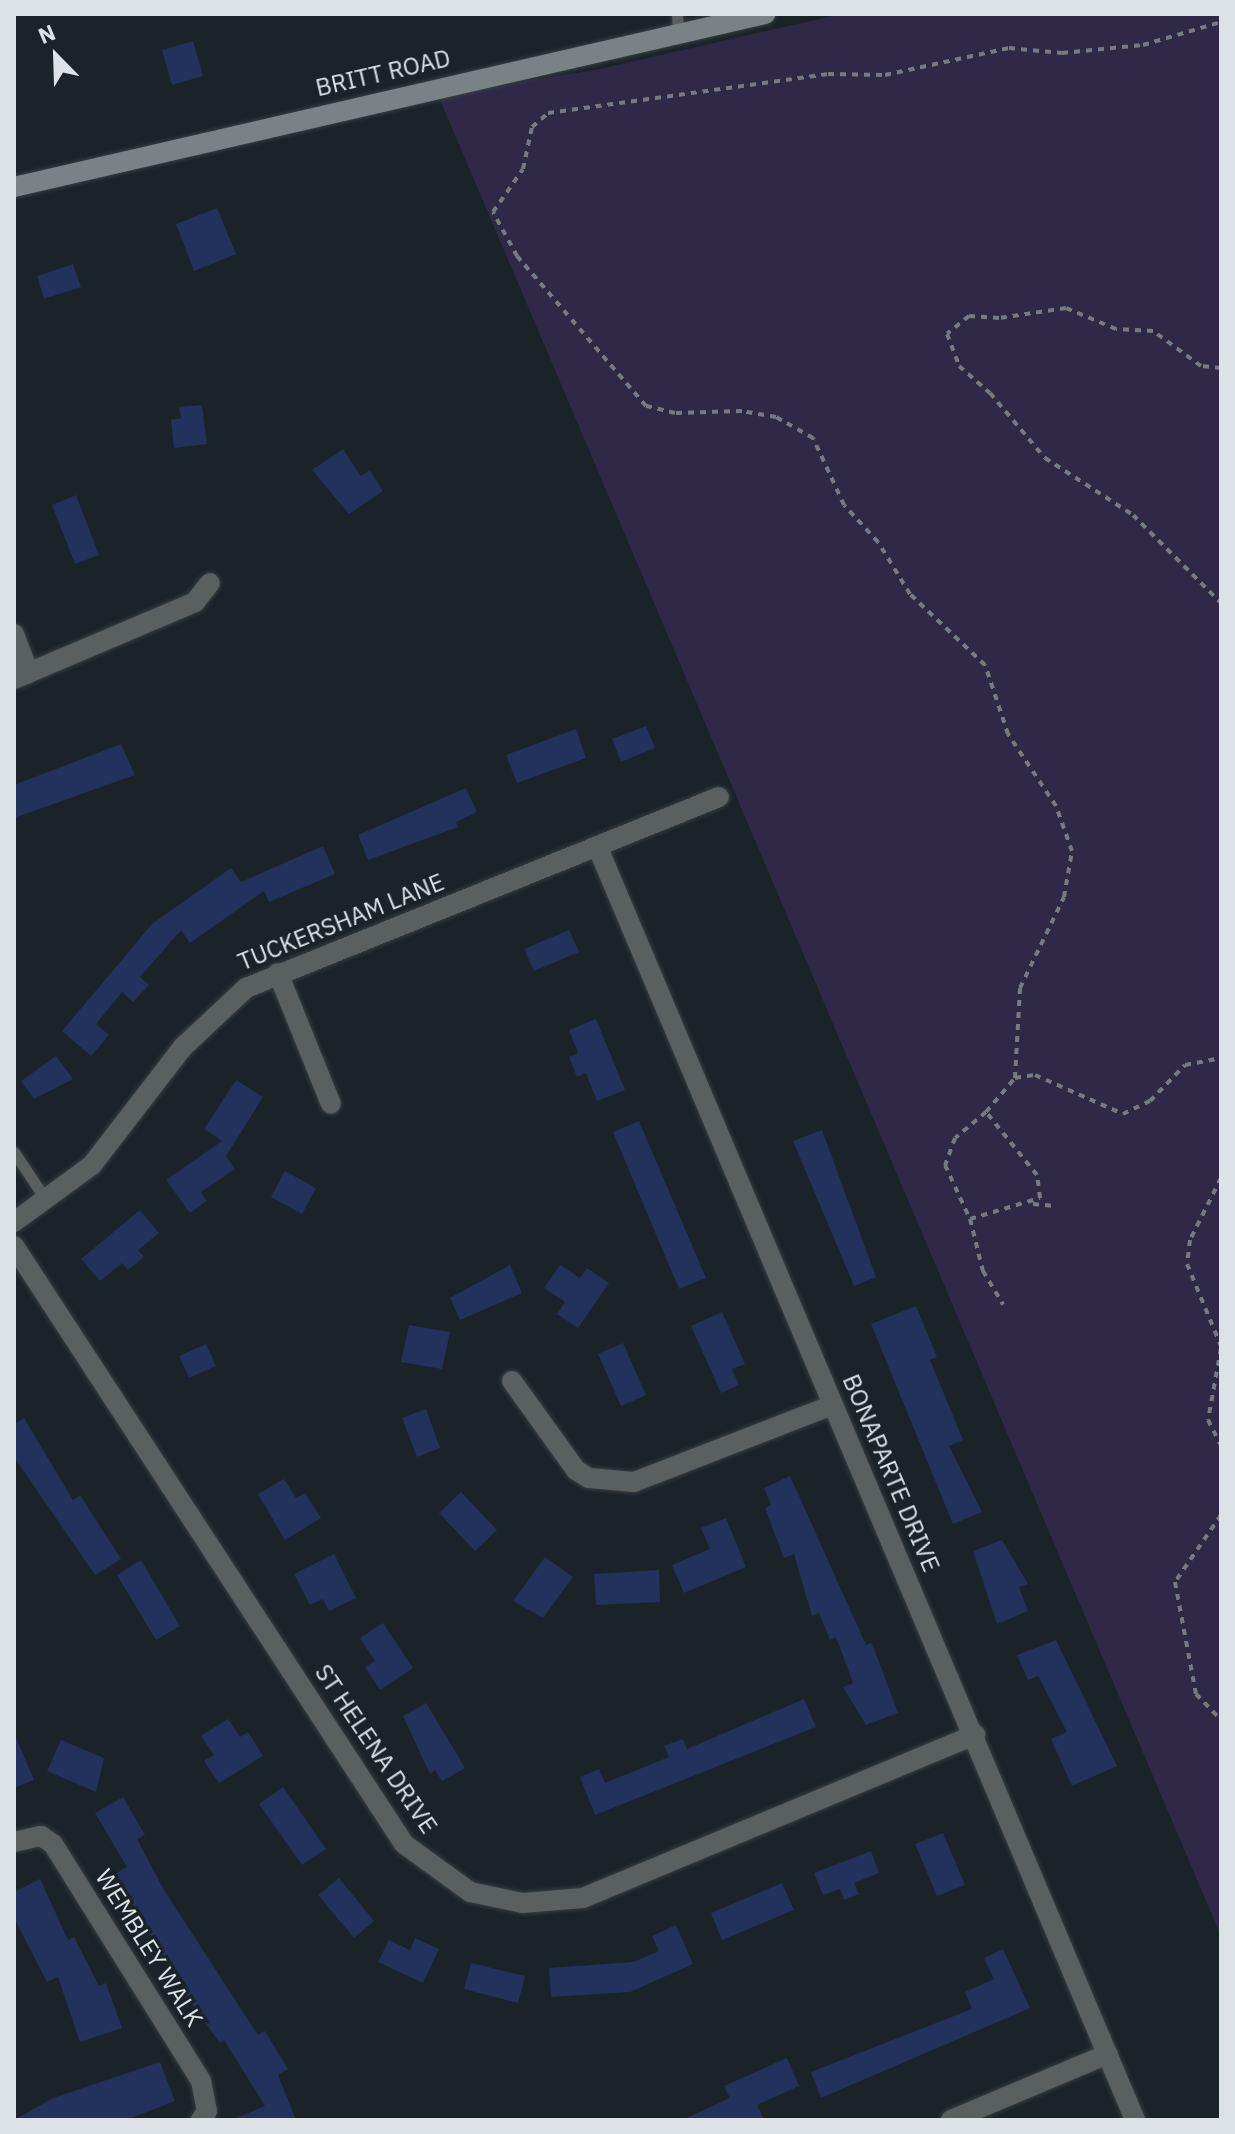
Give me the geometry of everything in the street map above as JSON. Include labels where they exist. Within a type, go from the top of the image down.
[{"type":"street","name":"BRITT ROAD","points":[[14,187],[677,23],[765,14]]},
{"type":"street","points":[[14,634],[21,676],[195,602],[210,583]]},
{"type":"street","name":"TUCKERSHAM LANE","points":[[14,1222],[92,1165],[217,1008],[278,973],[598,848],[719,797]]},
{"type":"street","name":"BONAPARTE DRIVE","points":[[598,848],[1135,2120]]},
{"type":"street","points":[[278,973],[331,1104]]},
{"type":"street","name":"ST HELENA DRIVE","points":[[14,1246],[404,1844],[470,1892],[523,1903],[583,1898],[975,1735]]},
{"type":"street","points":[[512,1381],[576,1470],[589,1478],[634,1482],[833,1405]]},
{"type":"street","name":"WEMBLEY WALK","points":[[14,1842],[41,1836],[53,1844],[201,2081],[207,2111],[201,2120]]},
{"type":"street","points":[[951,2120],[1108,2054]]},
{"type":"lane","points":[[14,1152],[46,1200]]},
{"type":"path","points":[[1003,1304],[983,1271],[970,1219],[945,1165],[955,1138],[986,1112],[1015,1078],[1020,988],[1064,897],[1072,851],[1056,806],[1008,734],[985,665],[910,594],[878,542],[844,505],[813,438],[776,417],[742,411],[675,413],[646,406],[517,256],[493,212],[523,169],[532,127],[548,113],[828,74],[885,75],[1009,48],[1062,53],[1143,45],[1221,22]]},
{"type":"path","points":[[1221,368],[1201,366],[1153,331],[1116,329],[1066,308],[999,318],[969,316],[947,334],[959,366],[990,393],[1045,458],[1133,515],[1221,603]]},
{"type":"path","points":[[1015,1078],[1035,1075],[1123,1114],[1150,1101],[1185,1065],[1221,1058]]},
{"type":"path","points":[[986,1112],[1037,1175],[1040,1198],[1033,1204]]},
{"type":"path","points":[[1221,1178],[1190,1240],[1187,1264],[1221,1347],[1208,1420],[1221,1445]]},
{"type":"path","points":[[970,1219],[1033,1204],[1055,1206]]},
{"type":"path","points":[[1221,1515],[1175,1582],[1196,1694],[1221,1720]]},
{"type":"shaded area","points":[[841,14],[1221,14],[1221,1936],[438,95],[595,70]]},
{"type":"building","points":[[193,41],[203,76],[172,85],[162,50]]},
{"type":"building","points":[[217,208],[236,254],[194,271],[176,224]]},
{"type":"building","points":[[73,264],[81,287],[44,299],[37,276]]},
{"type":"building","points":[[202,405],[207,444],[174,448],[171,420],[181,418],[179,407]]},
{"type":"building","points":[[343,449],[361,476],[370,470],[383,491],[349,514],[312,470]]},
{"type":"building","points":[[76,495],[99,555],[75,564],[52,505]]},
{"type":"building","points":[[646,726],[655,748],[621,762],[612,739]]},
{"type":"building","points":[[576,729],[586,758],[517,783],[506,755]]},
{"type":"building","points":[[121,744],[135,775],[14,818],[14,785]]},
{"type":"building","points":[[466,788],[477,812],[456,822],[458,827],[368,860],[358,835]]},
{"type":"building","points":[[323,846],[335,874],[269,902],[264,891],[190,943],[181,930],[140,977],[149,985],[133,1002],[122,992],[96,1024],[109,1035],[91,1056],[62,1031],[152,924],[231,868],[241,882]]},
{"type":"building","points":[[569,930],[579,952],[534,971],[524,949]]},
{"type":"building","points":[[596,1019],[625,1090],[597,1101],[586,1073],[577,1077],[569,1057],[578,1053],[569,1030]]},
{"type":"building","points":[[56,1056],[73,1079],[34,1099],[21,1081]]},
{"type":"building","points":[[236,1080],[263,1097],[226,1156],[235,1169],[201,1192],[207,1201],[190,1213],[166,1180],[222,1141],[204,1129]]},
{"type":"building","points":[[639,1121],[706,1278],[679,1289],[613,1132]]},
{"type":"building","points":[[822,1130],[876,1277],[854,1286],[793,1141]]},
{"type":"building","points":[[285,1171],[316,1188],[302,1214],[271,1197]]},
{"type":"building","points":[[140,1210],[159,1233],[138,1250],[144,1257],[128,1270],[122,1263],[100,1281],[81,1259]]},
{"type":"building","points":[[510,1265],[522,1293],[460,1320],[450,1298]]},
{"type":"building","points":[[560,1265],[580,1278],[587,1268],[609,1283],[578,1328],[557,1314],[565,1302],[544,1288]]},
{"type":"building","points":[[916,1306],[937,1357],[930,1360],[963,1440],[949,1446],[982,1512],[953,1524],[871,1324]]},
{"type":"building","points":[[722,1312],[745,1364],[732,1369],[739,1385],[721,1393],[691,1326]]},
{"type":"building","points":[[409,1325],[450,1332],[442,1369],[401,1362]]},
{"type":"building","points":[[623,1343],[646,1395],[621,1406],[598,1354]]},
{"type":"building","points":[[206,1344],[216,1366],[189,1378],[179,1356]]},
{"type":"building","points":[[426,1409],[440,1448],[417,1457],[402,1418]]},
{"type":"building","points":[[24,1418],[73,1500],[80,1495],[121,1559],[95,1575],[14,1457],[14,1424]]},
{"type":"building","points":[[790,1476],[866,1645],[872,1643],[898,1713],[866,1725],[843,1687],[853,1683],[836,1637],[830,1640],[819,1613],[812,1616],[794,1554],[784,1558],[765,1508],[771,1505],[764,1488]]},
{"type":"building","points":[[284,1479],[296,1498],[305,1493],[321,1518],[285,1540],[258,1494]]},
{"type":"building","points":[[461,1492],[497,1530],[475,1551],[439,1513]]},
{"type":"building","points":[[726,1518],[746,1567],[684,1593],[672,1565],[710,1549],[701,1528]]},
{"type":"building","points":[[1002,1540],[1028,1584],[1019,1587],[1028,1611],[997,1624],[973,1551]]},
{"type":"building","points":[[334,1554],[356,1598],[329,1611],[323,1599],[310,1605],[294,1574]]},
{"type":"building","points":[[545,1557],[573,1577],[543,1618],[513,1601]]},
{"type":"building","points":[[141,1560],[180,1626],[156,1640],[117,1575]]},
{"type":"building","points":[[659,1570],[660,1602],[596,1605],[594,1574]]},
{"type":"building","points":[[383,1623],[413,1668],[380,1690],[365,1667],[375,1661],[360,1638]]},
{"type":"building","points":[[1056,1640],[1117,1766],[1072,1786],[1051,1739],[1067,1732],[1038,1676],[1028,1680],[1017,1655]]},
{"type":"building","points":[[804,1699],[816,1727],[595,1815],[580,1777],[599,1769],[605,1783],[669,1757],[664,1746],[683,1739],[687,1749]]},
{"type":"building","points":[[426,1703],[465,1768],[442,1781],[435,1770],[430,1774],[403,1716]]},
{"type":"building","points":[[228,1719],[240,1737],[248,1732],[263,1756],[219,1783],[204,1761],[214,1755],[201,1736]]},
{"type":"building","points":[[14,1733],[34,1780],[14,1788]]},
{"type":"building","points":[[61,1740],[104,1758],[96,1792],[47,1771]]},
{"type":"building","points":[[283,1787],[326,1849],[302,1865],[259,1804]]},
{"type":"building","points":[[123,1797],[145,1835],[137,1839],[164,1890],[258,2035],[265,2031],[288,2069],[278,2075],[296,2120],[232,2120],[265,2106],[224,2040],[220,2043],[189,2000],[115,1874],[127,1867],[95,1813]]},
{"type":"building","points":[[943,1833],[965,1885],[937,1896],[915,1844]]},
{"type":"building","points":[[871,1851],[879,1873],[854,1883],[859,1894],[844,1900],[840,1889],[823,1895],[814,1873]]},
{"type":"building","points":[[339,1878],[374,1921],[354,1938],[318,1895]]},
{"type":"building","points":[[40,1879],[68,1940],[74,1937],[99,1986],[106,1983],[122,2028],[80,2042],[58,1977],[47,1982],[14,1918],[14,1892]]},
{"type":"building","points":[[782,1883],[794,1910],[722,1940],[711,1913]]},
{"type":"building","points":[[676,1925],[693,1964],[630,1992],[551,1997],[549,1968],[634,1962],[659,1951],[652,1936]]},
{"type":"building","points":[[415,1938],[439,1949],[423,1983],[378,1962],[389,1940],[410,1950]]},
{"type":"building","points":[[1003,1949],[1030,2008],[821,2098],[811,2072],[972,2009],[965,1992],[994,1979],[984,1958]]},
{"type":"building","points":[[471,1963],[525,1976],[518,2003],[464,1989]]},
{"type":"building","points":[[787,2058],[799,2086],[757,2105],[764,2120],[682,2120],[730,2098],[724,2086]]},
{"type":"building","points":[[160,2062],[175,2101],[126,2120],[14,2120],[53,2098]]}]
